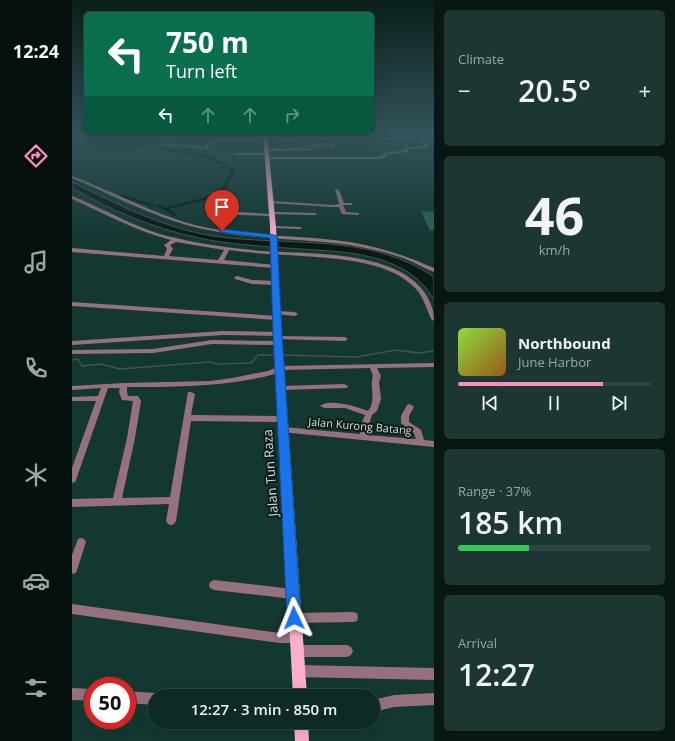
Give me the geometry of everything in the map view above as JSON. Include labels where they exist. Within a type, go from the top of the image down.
[{"type":"main road","name":"Jalan Tun Raza","points":[[268,169],[274,237],[278,341],[299,689]]},
{"type":"main road","points":[[301,729],[302,741]]},
{"type":"street","points":[[72,177],[145,209],[178,221],[209,229],[274,237],[342,242],[372,246],[404,256],[434,270]]},
{"type":"street","points":[[337,190],[344,213],[358,214]]},
{"type":"street","points":[[72,197],[136,227],[175,240],[228,248],[274,250],[369,263],[395,272],[417,287],[434,319]]},
{"type":"street","points":[[271,202],[333,206],[351,204]]},
{"type":"street","points":[[283,213],[283,208],[312,208]]},
{"type":"street","points":[[225,212],[240,214],[315,214]]},
{"type":"street","points":[[273,227],[300,228]]},
{"type":"street","points":[[165,258],[170,249],[167,245],[175,240]]},
{"type":"street","points":[[220,262],[228,248]]},
{"type":"street","points":[[72,250],[274,266]]},
{"type":"street","points":[[237,278],[252,282],[276,283]]},
{"type":"street","points":[[72,304],[277,316],[295,314]]},
{"type":"street","points":[[72,343],[223,333],[278,341]]},
{"type":"street","points":[[72,352],[153,352],[217,342],[345,339]]},
{"type":"street","points":[[72,388],[124,385],[213,384],[275,372],[280,364],[308,366],[434,365]]},
{"type":"street","points":[[364,437],[365,424],[369,414],[373,411],[377,399],[375,382],[377,376],[373,366]]},
{"type":"street","points":[[117,502],[131,438],[137,400],[135,398],[125,398],[123,392],[124,385]]},
{"type":"street","points":[[72,480],[105,386]]},
{"type":"street","points":[[281,388],[344,386]]},
{"type":"street","points":[[171,521],[191,394]]},
{"type":"street","points":[[72,399],[101,398]]},
{"type":"street","points":[[324,406],[346,406],[369,414]]},
{"type":"street","points":[[410,407],[405,416],[405,423],[418,432],[421,443]]},
{"type":"street","name":"Jalan Kurong Batang","points":[[188,418],[283,424],[364,437],[434,444]]},
{"type":"street","points":[[72,503],[174,500]]},
{"type":"street","points":[[72,570],[81,542]]},
{"type":"street","points":[[214,585],[293,594]]},
{"type":"street","points":[[72,609],[280,638],[296,638]]},
{"type":"street","points":[[294,618],[353,617]]},
{"type":"street","points":[[297,650],[347,652]]},
{"type":"street","points":[[298,671],[434,674]]},
{"type":"street","points":[[72,694],[84,695]]},
{"type":"street","points":[[136,698],[148,698]]},
{"type":"street","points":[[380,705],[394,701],[434,699]]},
{"type":"green space","points":[[421,211],[434,212],[434,230],[430,231]]},
{"type":"shaded area","points":[[72,182],[106,199],[158,221],[194,232],[241,239],[355,247],[383,253],[409,263],[434,277],[434,300],[422,283],[406,271],[388,262],[368,256],[347,253],[231,243],[182,234],[133,218],[103,204],[72,188]]},
{"type":"waterway","points":[[166,209],[207,198],[223,189],[233,172],[229,169]]},
{"type":"waterway","points":[[121,196],[153,205]]},
{"type":"waterway","points":[[158,206],[166,209]]},
{"type":"waterway","points":[[166,209],[175,215]]},
{"type":"waterway","points":[[282,355],[356,357],[396,350],[419,353],[433,351]]},
{"type":"waterway","points":[[72,360],[78,359],[82,366],[101,364],[120,369],[209,362],[218,364],[251,363],[258,355],[276,355]]},
{"type":"route","points":[[222,231],[274,236],[278,338],[294,618]]}]
